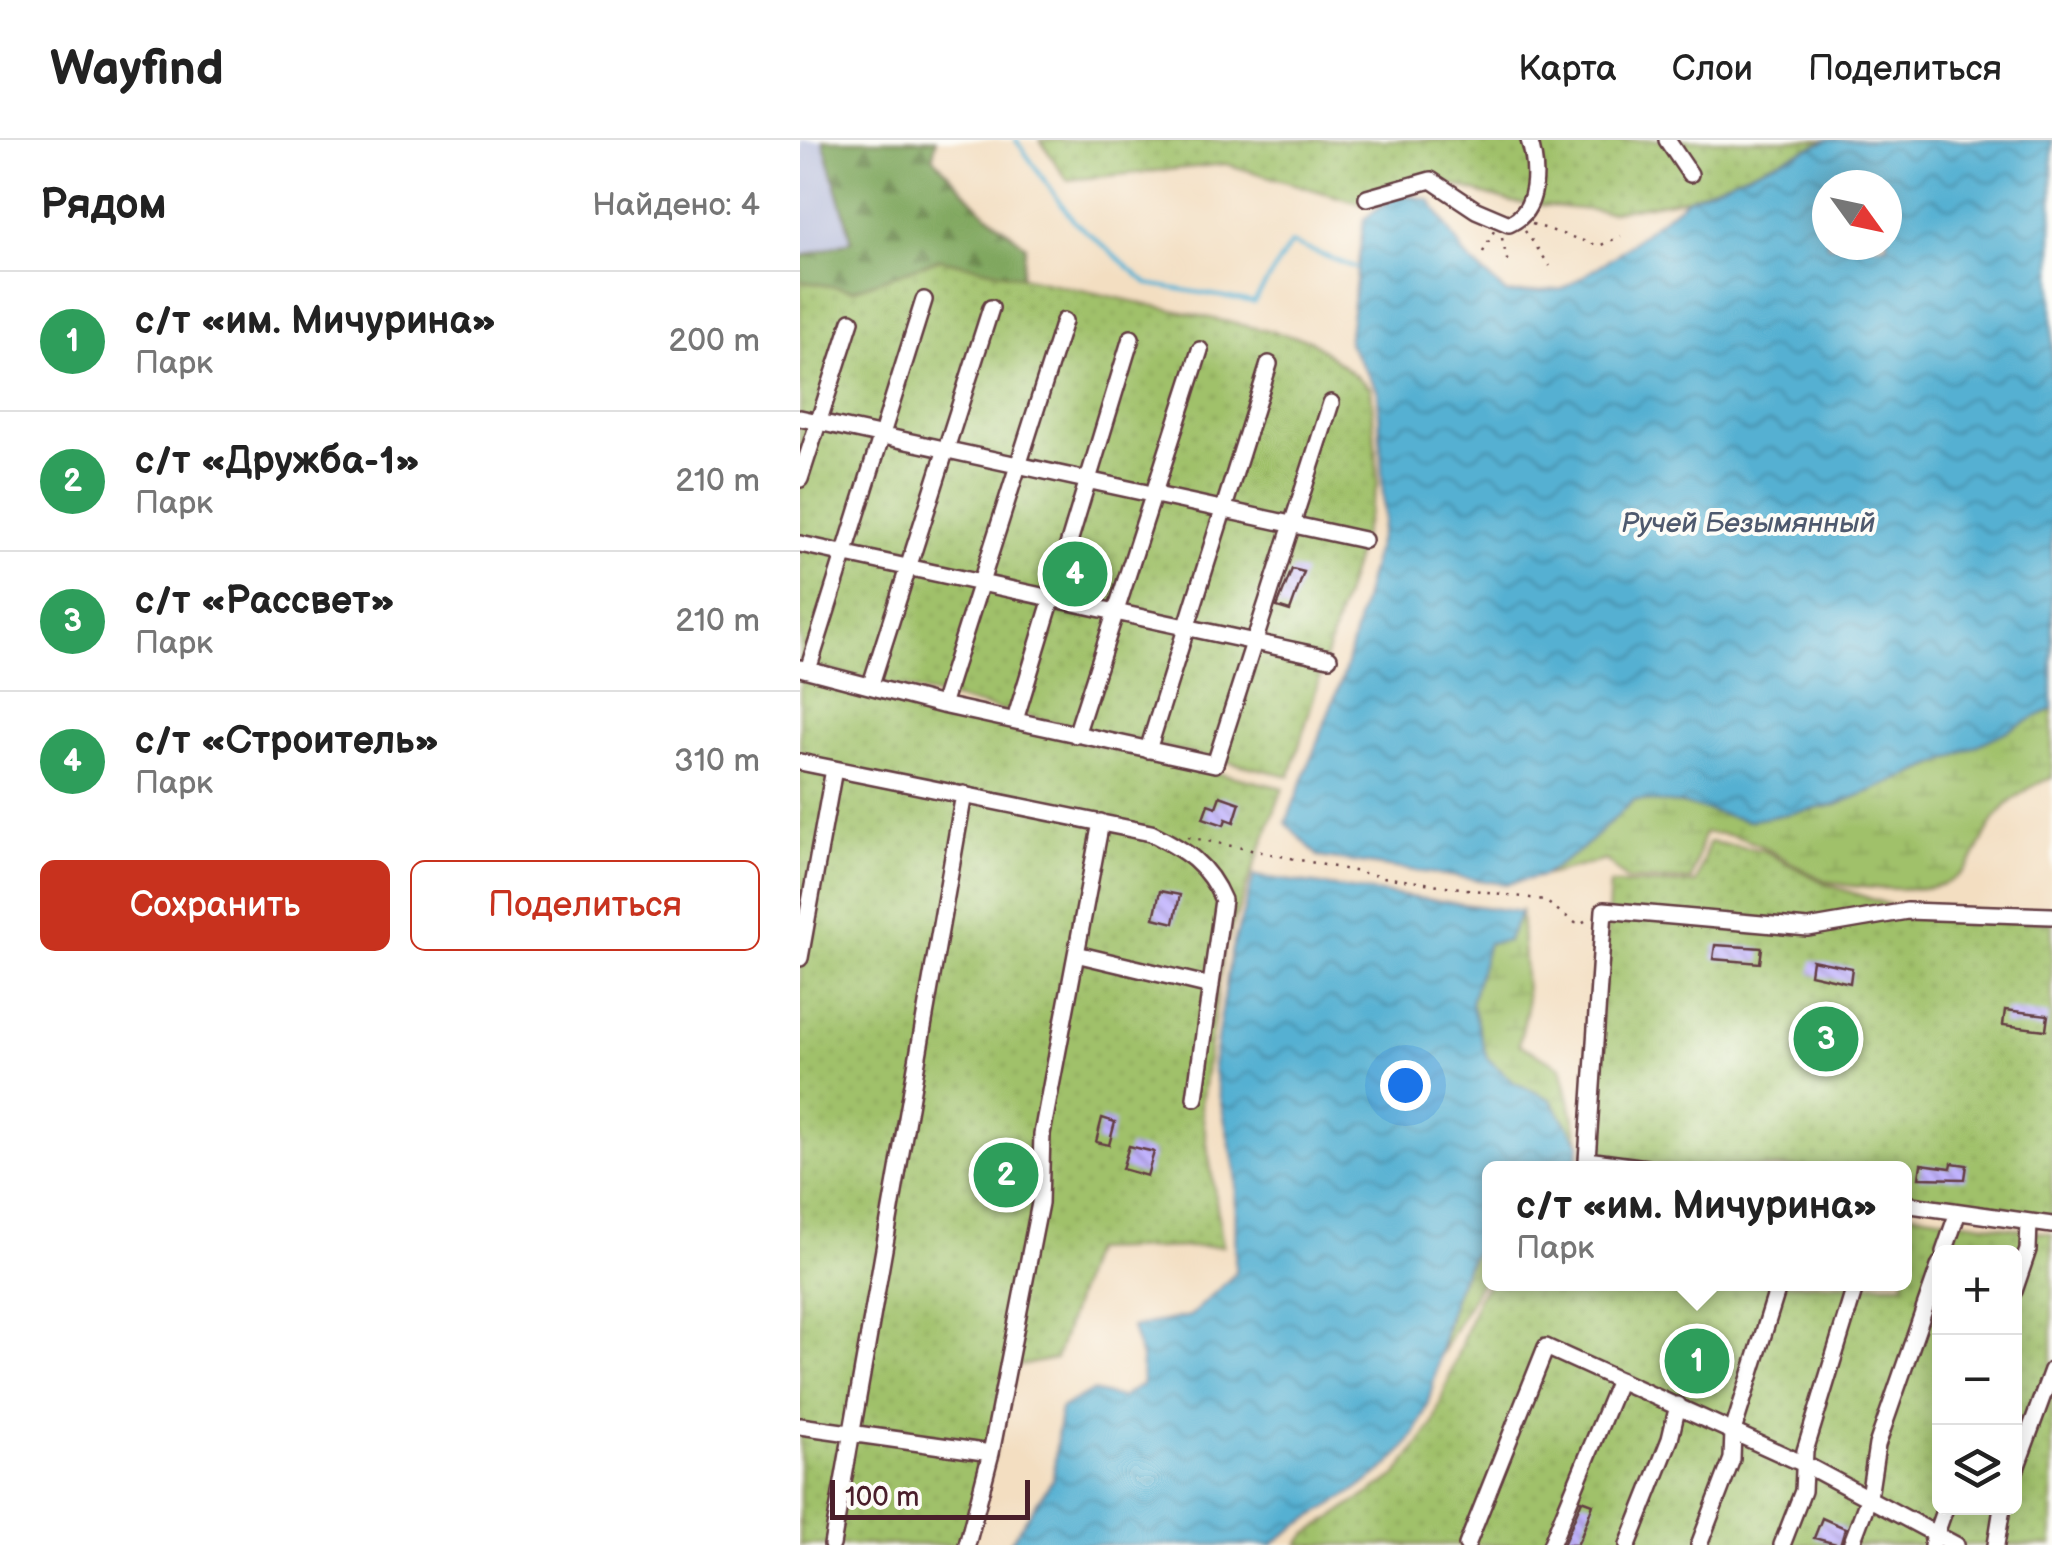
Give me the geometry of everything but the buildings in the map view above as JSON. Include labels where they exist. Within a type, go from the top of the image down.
[{"type":"lane","points":[[1367,198],[1432,180],[1499,222],[1518,220],[1526,211],[1534,184],[1529,140]]},
{"type":"lane","points":[[1667,140],[1690,174]]},
{"type":"lane","points":[[924,300],[804,669],[1076,735],[1215,764],[1332,403]]},
{"type":"lane","points":[[871,684],[992,308]]},
{"type":"lane","points":[[800,478],[852,321]]},
{"type":"lane","points":[[942,704],[1064,321]]},
{"type":"lane","points":[[1016,720],[1131,338]]},
{"type":"lane","points":[[1076,735],[1200,350]]},
{"type":"lane","points":[[1148,750],[1269,364]]},
{"type":"lane","points":[[800,418],[1364,540]]},
{"type":"lane","points":[[800,544],[1329,658]]},
{"type":"lane","points":[[800,762],[1151,832],[1192,855],[1212,873],[1223,900],[1195,1098]]},
{"type":"lane","points":[[800,958],[834,769]]},
{"type":"lane","points":[[832,1545],[964,794]]},
{"type":"lane","points":[[966,1545],[991,1454],[1040,1203],[1042,1134],[1101,822]]},
{"type":"lane","points":[[1594,1161],[1586,1160],[1604,910],[1808,928],[1908,911],[2052,916]]},
{"type":"lane","points":[[1076,954],[1210,986]]},
{"type":"lane","points":[[1912,1205],[2052,1225]]},
{"type":"lane","points":[[1946,1245],[1958,1212]]},
{"type":"lane","points":[[2022,1268],[2028,1250],[2029,1222]]},
{"type":"lane","points":[[1850,1545],[1869,1498],[1877,1445],[1932,1287]]},
{"type":"lane","points":[[1700,1545],[1732,1459],[1733,1431],[1777,1291]]},
{"type":"lane","points":[[1782,1545],[1803,1490],[1805,1450],[1854,1291]]},
{"type":"lane","points":[[1467,1545],[1546,1346],[1806,1465],[1869,1498],[1935,1540],[1956,1545]]},
{"type":"lane","points":[[2022,1452],[2052,1370]]},
{"type":"lane","points":[[1551,1545],[1619,1380]]},
{"type":"lane","points":[[1628,1545],[1670,1440],[1678,1405]]},
{"type":"lane","points":[[800,1426],[991,1454]]},
{"type":"lane","points":[[1935,1540],[1943,1515]]},
{"type":"lane","points":[[1996,1545],[2001,1515]]},
{"type":"path","points":[[1518,220],[1599,246],[1621,236]]},
{"type":"path","points":[[1518,220],[1550,266]]},
{"type":"path","points":[[1483,252],[1499,222]]},
{"type":"path","points":[[1499,222],[1509,268]]},
{"type":"path","points":[[1282,854],[1383,877],[1544,900],[1578,925],[1604,910]]},
{"type":"shaded area","points":[[800,140],[823,140],[853,241],[800,257]]},
{"type":"green space","points":[[823,140],[936,140],[933,157],[981,209],[1026,246],[1021,278],[940,259],[853,290],[800,281],[800,257],[852,241]]},
{"type":"green space","points":[[1040,140],[1828,140],[1688,198],[1610,212],[1511,202],[1444,182],[1362,204],[1226,164],[1067,180]]},
{"type":"green space","points":[[940,259],[1310,340],[1371,388],[1378,483],[1290,776],[800,664],[800,281],[853,290]]},
{"type":"green space","points":[[800,677],[1283,788],[1224,949],[1201,1105],[1223,1246],[1091,1250],[1056,1359],[1017,1366],[970,1545],[800,1545]]},
{"type":"green space","points":[[2052,709],[2052,778],[2029,788],[2007,805],[1996,817],[1973,860],[1947,883],[1909,889],[1833,883],[1752,842],[1704,833],[1691,880],[1627,880],[1606,860],[1542,876],[1582,849],[1634,800],[1682,804],[1748,821],[1836,805],[1949,759]]},
{"type":"green space","points":[[1709,842],[1762,850],[1829,885],[1917,914],[2052,922],[2052,1217],[1912,1199],[1912,1161],[1629,1161],[1591,1156],[1610,884],[1696,883]]},
{"type":"green space","points":[[1521,912],[1527,1008],[1519,1044],[1561,1067],[1580,1144],[1550,1099],[1513,1082],[1487,1058],[1471,1003],[1488,943],[1507,941]]},
{"type":"green space","points":[[1912,1213],[2052,1234],[2052,1545],[1298,1545],[1306,1535],[1397,1475],[1432,1426],[1482,1291],[1912,1291]]},
{"type":"green space","points":[[1482,1245],[1482,1280],[1441,1354],[1462,1276]]},
{"type":"water","name":"Ручей Безымянный","points":[[1828,140],[2052,140],[2052,709],[1949,759],[1836,805],[1748,821],[1682,804],[1634,800],[1582,849],[1542,876],[1506,884],[1319,857],[1286,823],[1345,671],[1384,518],[1378,391],[1348,342],[1364,219],[1400,193],[1430,200],[1467,258],[1507,294],[1563,289],[1615,256],[1688,198]]},
{"type":"water","points":[[1254,876],[1521,912],[1507,941],[1488,943],[1471,1003],[1487,1058],[1513,1082],[1550,1099],[1580,1144],[1576,1161],[1482,1161],[1482,1245],[1452,1301],[1429,1400],[1408,1444],[1354,1492],[1272,1545],[1008,1545],[1053,1479],[1060,1409],[1092,1391],[1120,1398],[1142,1385],[1141,1358],[1132,1327],[1190,1316],[1235,1274],[1236,1173],[1213,1066],[1231,953]]},
{"type":"waterway","points":[[1016,140],[1073,220],[1148,284],[1254,302],[1291,243],[1356,268]]},
{"type":"place","name":"с/т «Строитель»","points":[[1075,574]]},
{"type":"place","name":"с/т «Рассвет»","points":[[1826,1039]]},
{"type":"place","name":"с/т «Дружба-1»","points":[[1006,1175]]},
{"type":"place","name":"с/т «им. Мичурина»","points":[[1697,1361]]}]
